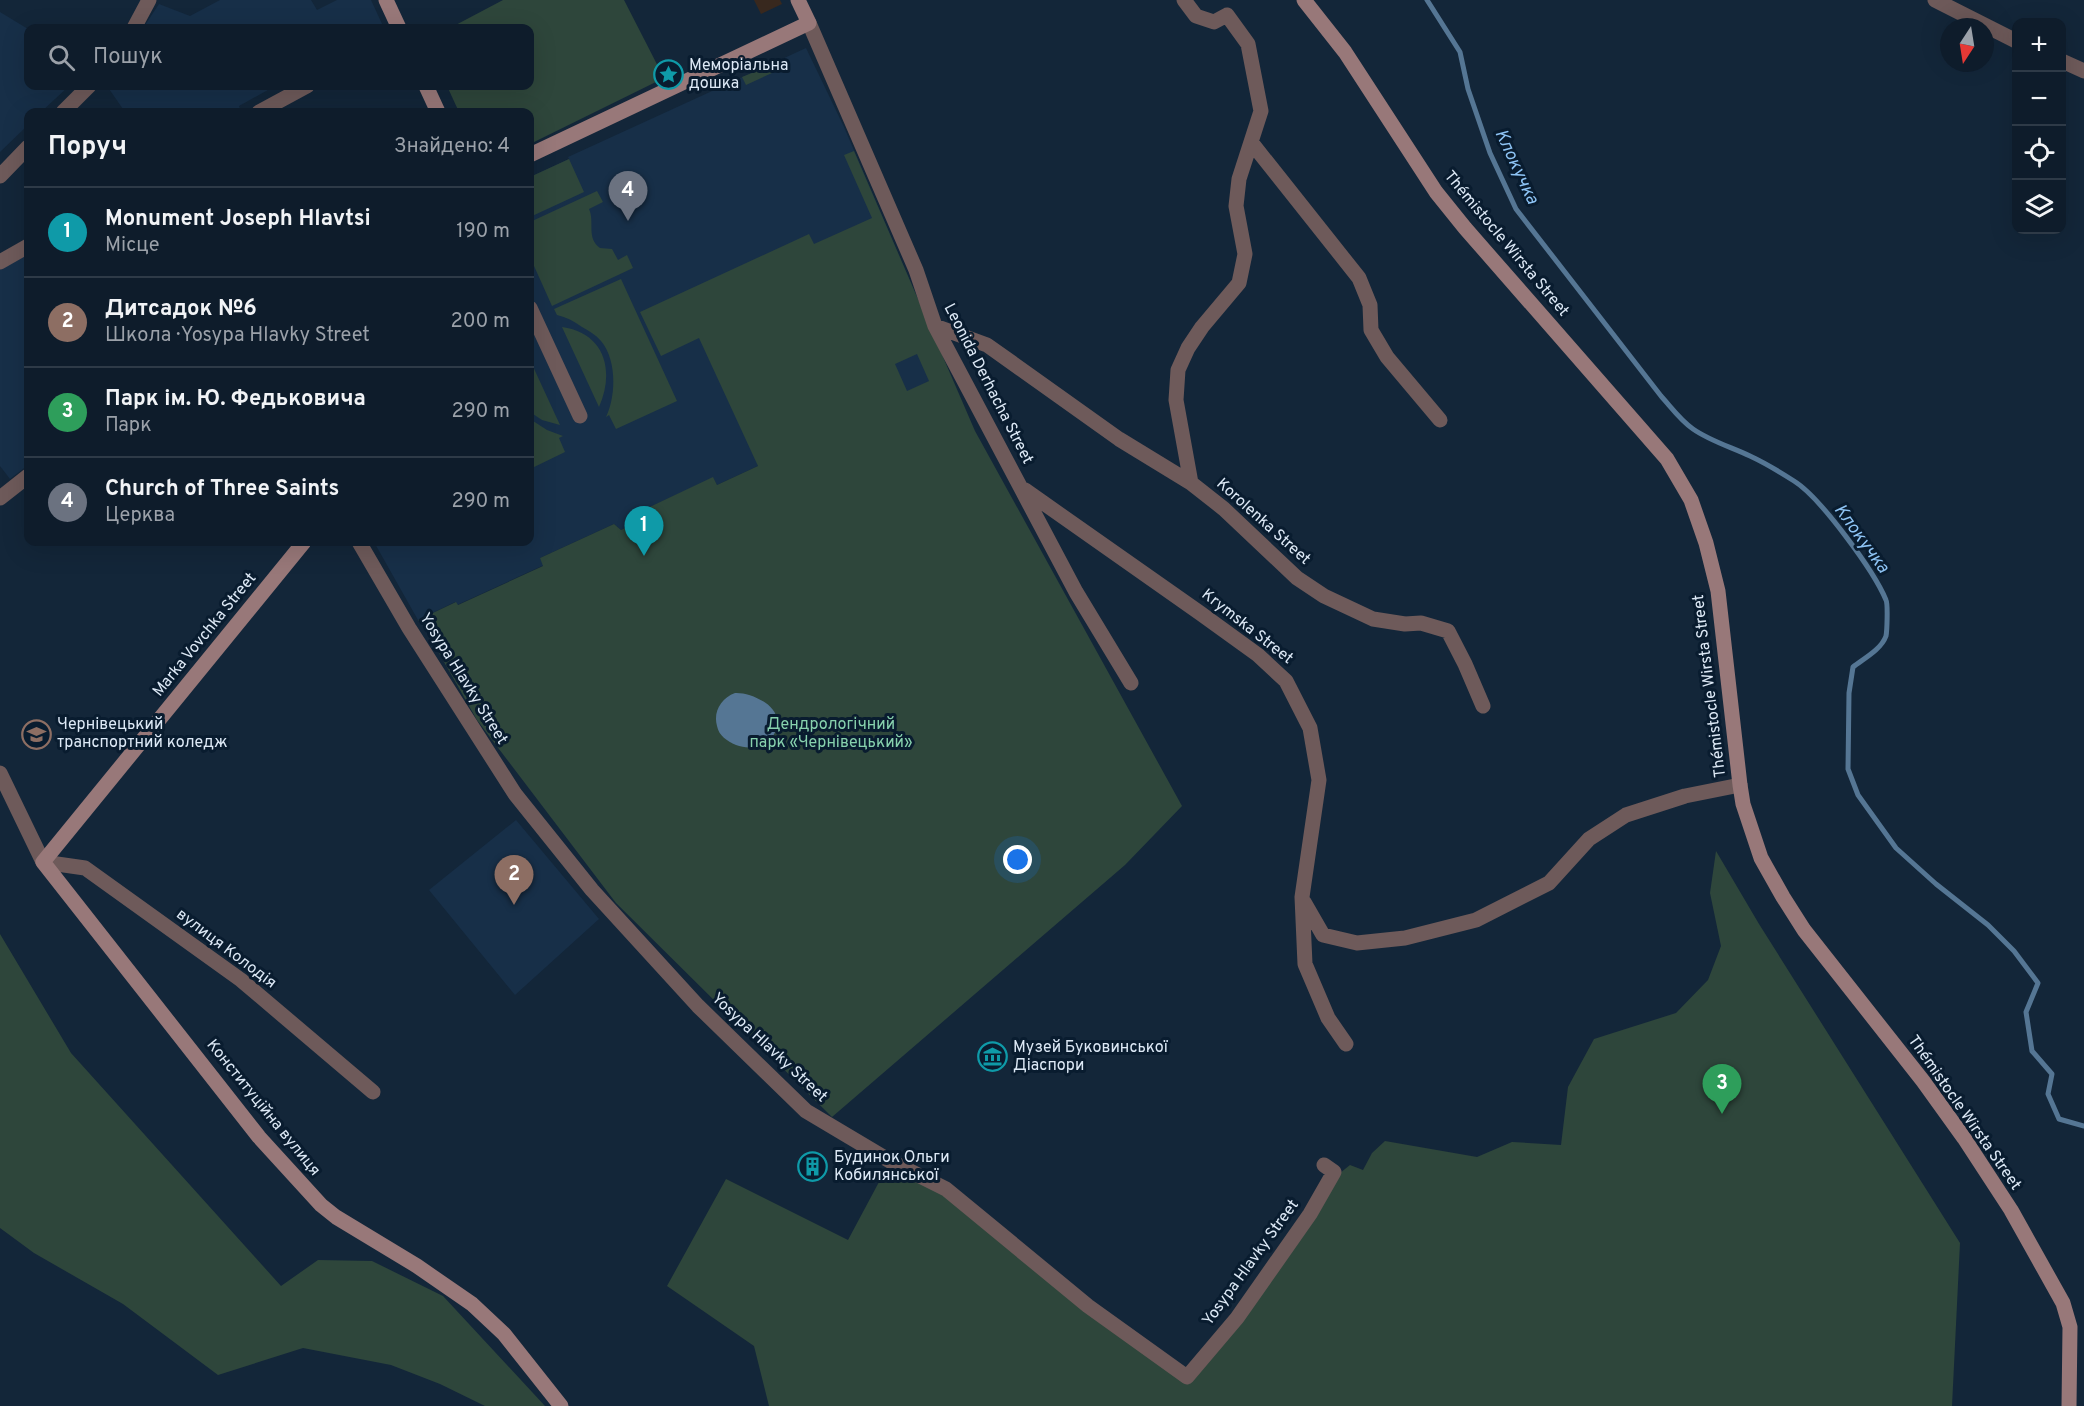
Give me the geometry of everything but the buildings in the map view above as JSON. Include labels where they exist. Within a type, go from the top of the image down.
[{"type":"street","points":[[136,24],[149,0]]},
{"type":"street","points":[[386,0],[397,24]]},
{"type":"street","points":[[534,153],[809,23],[798,0]]},
{"type":"street","points":[[1184,0],[1196,16],[1214,22],[1228,8],[1248,44],[1261,111],[1239,179],[1236,206],[1245,254],[1239,283],[1202,327],[1178,369],[1176,400],[1191,483]]},
{"type":"street","name":"Thémistocle Wirsta Street","points":[[1304,0],[1345,52],[1436,192],[1667,459],[1691,500],[1706,543],[1718,591],[1740,784],[1761,858],[1804,930],[1923,1081],[2011,1210],[2063,1303],[2070,1327],[2068,1406]]},
{"type":"street","points":[[1935,0],[2012,39]]},
{"type":"street","name":"Leonida Derhacha Street","points":[[809,23],[916,270],[935,326],[1076,592],[1131,683]]},
{"type":"street","points":[[2066,64],[2084,71]]},
{"type":"street","points":[[67,108],[85,90]]},
{"type":"street","points":[[266,108],[300,90]]},
{"type":"street","points":[[428,90],[436,108]]},
{"type":"street","points":[[1251,142],[1359,278],[1370,305],[1371,330],[1387,357],[1440,420]]},
{"type":"street","points":[[0,176],[24,151]]},
{"type":"street","points":[[0,262],[24,248]]},
{"type":"street","points":[[534,317],[580,416]]},
{"type":"street","name":"Korolenka Street","points":[[935,326],[987,345],[1119,439],[1191,483],[1224,509],[1297,578],[1324,596],[1372,619],[1405,624],[1421,623],[1448,631],[1483,706]]},
{"type":"street","points":[[0,498],[24,479]]},
{"type":"street","name":"Krymska Street","points":[[1021,487],[1220,627],[1258,655],[1286,681],[1310,728],[1319,780],[1302,897],[1305,964],[1328,1018],[1346,1044]]},
{"type":"street","name":"Marka Vovchka Street","points":[[43,862],[301,546]]},
{"type":"street","name":"Yosypa Hlavky Street","points":[[361,546],[409,628],[515,794],[592,890],[698,1006],[806,1111],[890,1161],[946,1188],[1088,1305],[1187,1377],[1237,1318],[1310,1214],[1334,1172],[1324,1165]]},
{"type":"street","name":"Конституційна вулиця","points":[[0,773],[43,862],[259,1137],[321,1205],[336,1217],[417,1266],[472,1304],[504,1334],[561,1406]]},
{"type":"street","points":[[1302,897],[1323,935],[1357,943],[1405,938],[1476,920],[1549,883],[1589,839],[1626,815],[1685,796],[1740,784]]},
{"type":"street","name":"вулиця Колодія","points":[[43,862],[85,868],[241,980],[373,1092]]},
{"type":"shaded area","points":[[220,0],[311,0],[317,10],[337,0],[371,0],[382,24],[146,24],[159,4],[190,16]]},
{"type":"shaded area","points":[[754,0],[780,0],[782,4],[761,14]]},
{"type":"shaded area","points":[[0,12],[24,27],[24,90],[65,90],[45,108],[24,108],[24,129],[0,152]]},
{"type":"shaded area","points":[[806,48],[844,127],[949,372],[757,462],[758,466],[717,485],[713,478],[639,512],[639,521],[621,530],[614,524],[540,558],[544,565],[457,605],[455,602],[418,620],[376,546],[534,546],[534,175],[569,159],[568,157]]},
{"type":"shaded area","points":[[110,90],[268,90],[239,106],[240,108],[122,108]]},
{"type":"shaded area","points":[[24,248],[24,468],[10,479],[0,466],[0,262]]},
{"type":"shaded area","points":[[735,693],[762,700],[773,710],[777,722],[776,730],[769,741],[757,747],[743,747],[730,742],[720,733],[716,721],[717,711],[726,698]]},
{"type":"shaded area","points":[[516,820],[599,919],[515,995],[429,890]]},
{"type":"green space","points":[[503,0],[624,0],[664,78],[534,142],[534,108],[457,108],[449,90],[534,90],[534,24],[458,24]]},
{"type":"green space","points":[[769,66],[772,73],[746,85],[742,77]]},
{"type":"green space","name":"Дендрологічний парк «Чернівецький»","points":[[854,151],[975,431],[1182,806],[1125,865],[832,1117],[616,903],[477,720],[418,620],[456,602],[458,605],[543,566],[540,558],[614,524],[621,530],[639,521],[639,512],[713,477],[717,485],[758,466],[699,338],[661,356],[640,312],[809,234],[814,244],[872,218],[844,155]],"holes":[[[917,354],[929,381],[907,391],[895,364]]]},
{"type":"green space","points":[[569,159],[584,192],[534,215],[534,175]]},
{"type":"green space","points":[[597,191],[603,202],[589,209],[593,240],[600,248],[612,249],[618,260],[627,255],[633,268],[552,306],[534,266],[534,220]]},
{"type":"green space","points":[[621,279],[677,401],[616,429],[609,415],[606,417],[612,399],[613,378],[606,349],[595,335],[573,321],[557,315],[554,309]]},
{"type":"green space","points":[[562,327],[588,337],[597,345],[603,356],[606,380],[599,407]]},
{"type":"green space","points":[[534,369],[560,425],[542,420],[534,415]]},
{"type":"green space","points":[[534,422],[563,436],[559,438],[565,452],[534,467]]},
{"type":"green space","points":[[1716,851],[1759,924],[1960,1243],[1952,1406],[769,1406],[754,1346],[667,1286],[726,1179],[848,1240],[887,1167],[941,1193],[1189,1384],[1340,1173],[1350,1165],[1363,1170],[1372,1153],[1385,1141],[1477,1157],[1512,1142],[1561,1145],[1568,1087],[1594,1039],[1676,1013],[1708,980],[1721,946],[1710,893]]},
{"type":"green space","points":[[0,934],[71,1053],[281,1286],[318,1260],[372,1261],[443,1296],[545,1406],[485,1406],[440,1384],[391,1365],[303,1348],[218,1375],[123,1304],[34,1253],[0,1228]]},
{"type":"waterway","name":"Клокучка","points":[[1427,0],[1460,52],[1468,89],[1490,153],[1516,209],[1680,418],[1700,433],[1761,462],[1805,490],[1818,502],[1845,536],[1880,587],[1887,602],[1886,636],[1876,650],[1853,667],[1849,693],[1848,769],[1858,795],[1896,848],[1936,884],[1988,925],[2014,951],[2038,983],[2026,1012],[2032,1051],[2052,1074],[2048,1094],[2059,1119],[2084,1126]]},
{"type":"place","name":"Меморіальна дошка","points":[[668,75]]},
{"type":"place","name":"Church of Three Saints","points":[[628,221]]},
{"type":"place","name":"Monument Joseph Hlavtsi","points":[[644,556]]},
{"type":"place","name":"Чернівецький транспортний коледж","points":[[36,734]]},
{"type":"place","name":"Дитсадок №6","points":[[514,905]]},
{"type":"place","name":"Музей Буковинської Діаспори","points":[[992,1057]]},
{"type":"place","name":"Парк ім. Ю. Федьковича","points":[[1722,1114]]},
{"type":"place","name":"Будинок Ольги Кобилянської","points":[[813,1167]]}]
